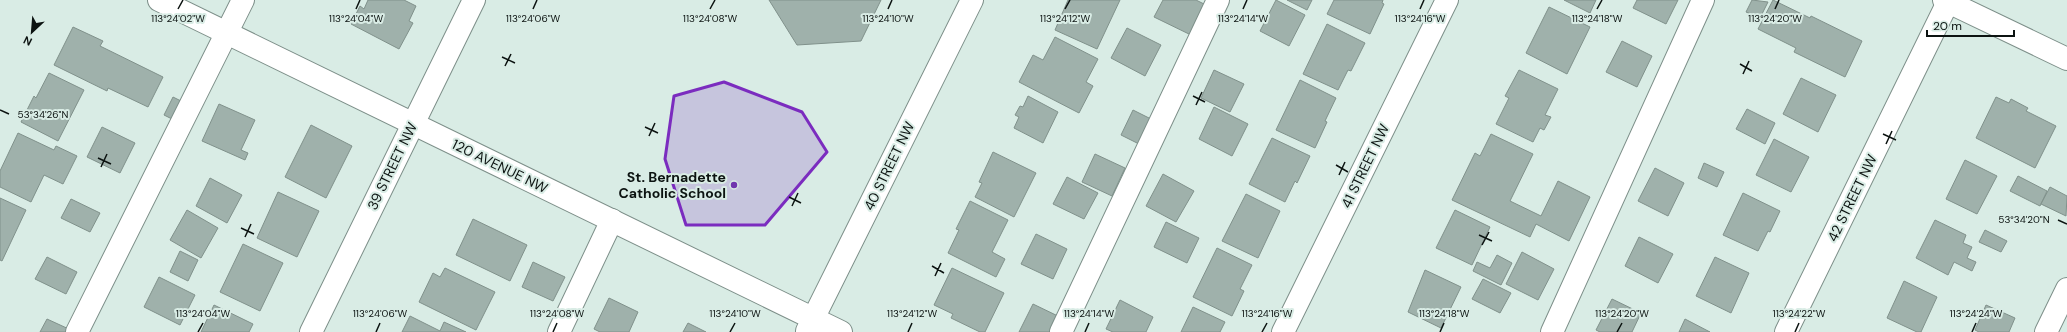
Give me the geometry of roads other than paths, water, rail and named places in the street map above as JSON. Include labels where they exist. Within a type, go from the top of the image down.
[{"type":"street","name":"120 AVENUE NW","points":[[159,0],[612,220],[810,325],[841,332]]},
{"type":"street","points":[[76,332],[243,0]]},
{"type":"street","name":"39 STREET NW","points":[[311,332],[474,0]]},
{"type":"street","name":"40 STREET NW","points":[[810,325],[972,0]]},
{"type":"street","points":[[1061,332],[1218,0]]},
{"type":"street","name":"41 STREET NW","points":[[1284,332],[1447,0]]},
{"type":"street","points":[[1552,332],[1703,0]]},
{"type":"street","points":[[1947,1],[2067,60]]},
{"type":"street","name":"42 STREET NW","points":[[1786,332],[1947,1]]},
{"type":"street","points":[[560,332],[612,220]]},
{"type":"street","points":[[2046,332],[2067,289]]},
{"type":"place","name":"St. Bernadette Catholic School","points":[[734,185]]}]
